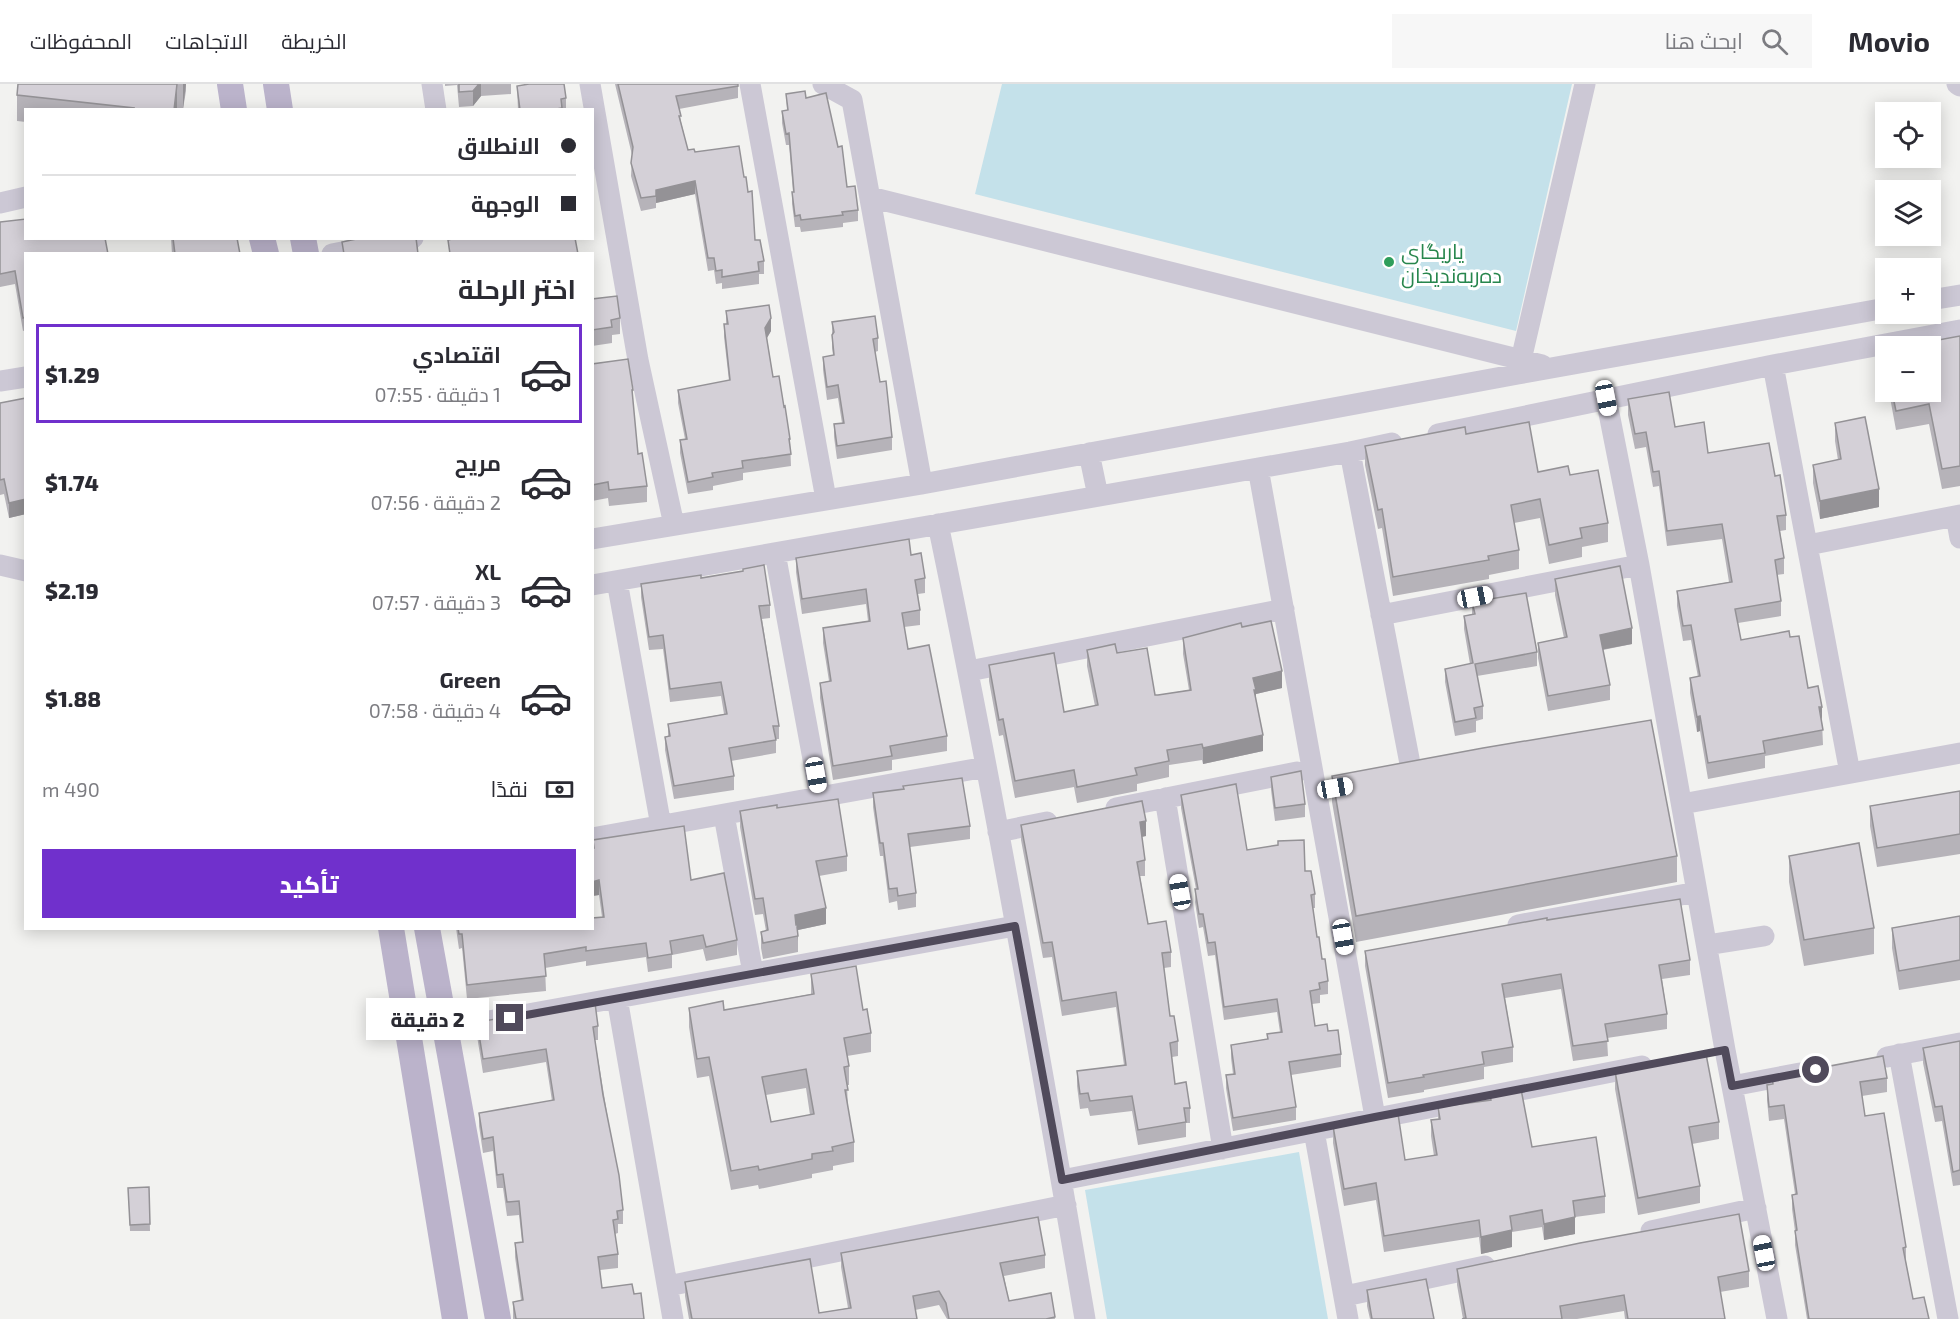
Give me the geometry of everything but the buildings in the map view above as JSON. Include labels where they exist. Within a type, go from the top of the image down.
[{"type":"main road","points":[[230,84],[234,108]]},
{"type":"main road","points":[[276,84],[280,108]]},
{"type":"main road","points":[[391,930],[455,1319]]},
{"type":"main road","points":[[427,930],[498,1319]]},
{"type":"street","points":[[432,84],[436,108]]},
{"type":"street","points":[[590,84],[592,108]]},
{"type":"street","points":[[750,84],[826,499]]},
{"type":"street","points":[[823,84],[852,100],[922,484]]},
{"type":"street","points":[[1519,367],[1585,84]]},
{"type":"street","points":[[594,128],[601,205],[674,525]]},
{"type":"street","points":[[0,203],[24,197]]},
{"type":"street","points":[[870,197],[1519,367],[1551,368],[1875,310]]},
{"type":"street","points":[[342,252],[403,240]]},
{"type":"street","points":[[1941,298],[1960,295]]},
{"type":"street","points":[[594,585],[1350,452],[1606,398],[1960,330]]},
{"type":"street","points":[[615,364],[638,360]]},
{"type":"street","points":[[1773,365],[1850,773]]},
{"type":"street","points":[[594,539],[922,484],[1519,367]]},
{"type":"street","points":[[0,381],[24,377]]},
{"type":"street","points":[[1606,398],[1639,566],[1725,1050],[1777,1319]]},
{"type":"street","points":[[1350,452],[1412,774]]},
{"type":"street","points":[[1089,453],[1098,496]]},
{"type":"street","points":[[1258,468],[1375,1117]]},
{"type":"street","points":[[1808,545],[1958,515],[1960,538]]},
{"type":"street","points":[[938,525],[969,671],[1062,1180],[1085,1319]]},
{"type":"street","points":[[775,553],[820,797]]},
{"type":"street","points":[[0,565],[24,571]]},
{"type":"street","points":[[1381,615],[1639,566]]},
{"type":"street","points":[[617,581],[661,826]]},
{"type":"street","points":[[969,671],[1284,609]]},
{"type":"street","points":[[1645,731],[1668,727]]},
{"type":"street","points":[[1682,804],[1960,753]]},
{"type":"street","points":[[594,838],[986,767]]},
{"type":"street","points":[[1098,812],[1313,769]]},
{"type":"street","points":[[1390,778],[1435,770]]},
{"type":"street","points":[[1316,792],[1337,788]]},
{"type":"street","points":[[1165,798],[1223,1149]]},
{"type":"street","points":[[724,815],[753,973]]},
{"type":"street","points":[[998,832],[1065,819]]},
{"type":"street","points":[[1498,929],[1697,892]]},
{"type":"street","points":[[445,1029],[1015,926]]},
{"type":"street","points":[[1707,945],[1764,936]]},
{"type":"street","points":[[1346,957],[1370,953]]},
{"type":"street","points":[[617,998],[674,1319]]},
{"type":"street","points":[[1865,1061],[1960,1043]]},
{"type":"street","points":[[1702,1055],[1725,1050]]},
{"type":"street","points":[[1899,1054],[1948,1319]]},
{"type":"street","points":[[1062,1180],[1667,1061]]},
{"type":"street","points":[[1732,1086],[1821,1069]]},
{"type":"street","points":[[1314,1131],[1348,1319]]},
{"type":"street","points":[[668,1286],[1066,1205]]},
{"type":"street","points":[[1636,1234],[1756,1208]]},
{"type":"street","points":[[1345,1296],[1508,1261]]},
{"type":"shaded area","name":"یاریگاى ده‌ربه‌ندیخان","points":[[1002,84],[1572,84],[1516,331],[975,194]]},
{"type":"shaded area","points":[[1299,1152],[1328,1319],[1107,1319],[1085,1190]]},
{"type":"place","name":"یاریگاى ده‌ربه‌ندیخان","points":[[1389,262]]},
{"type":"route","points":[[510,1018],[1015,926],[1062,1180],[1725,1050],[1732,1086],[1816,1070]]}]
